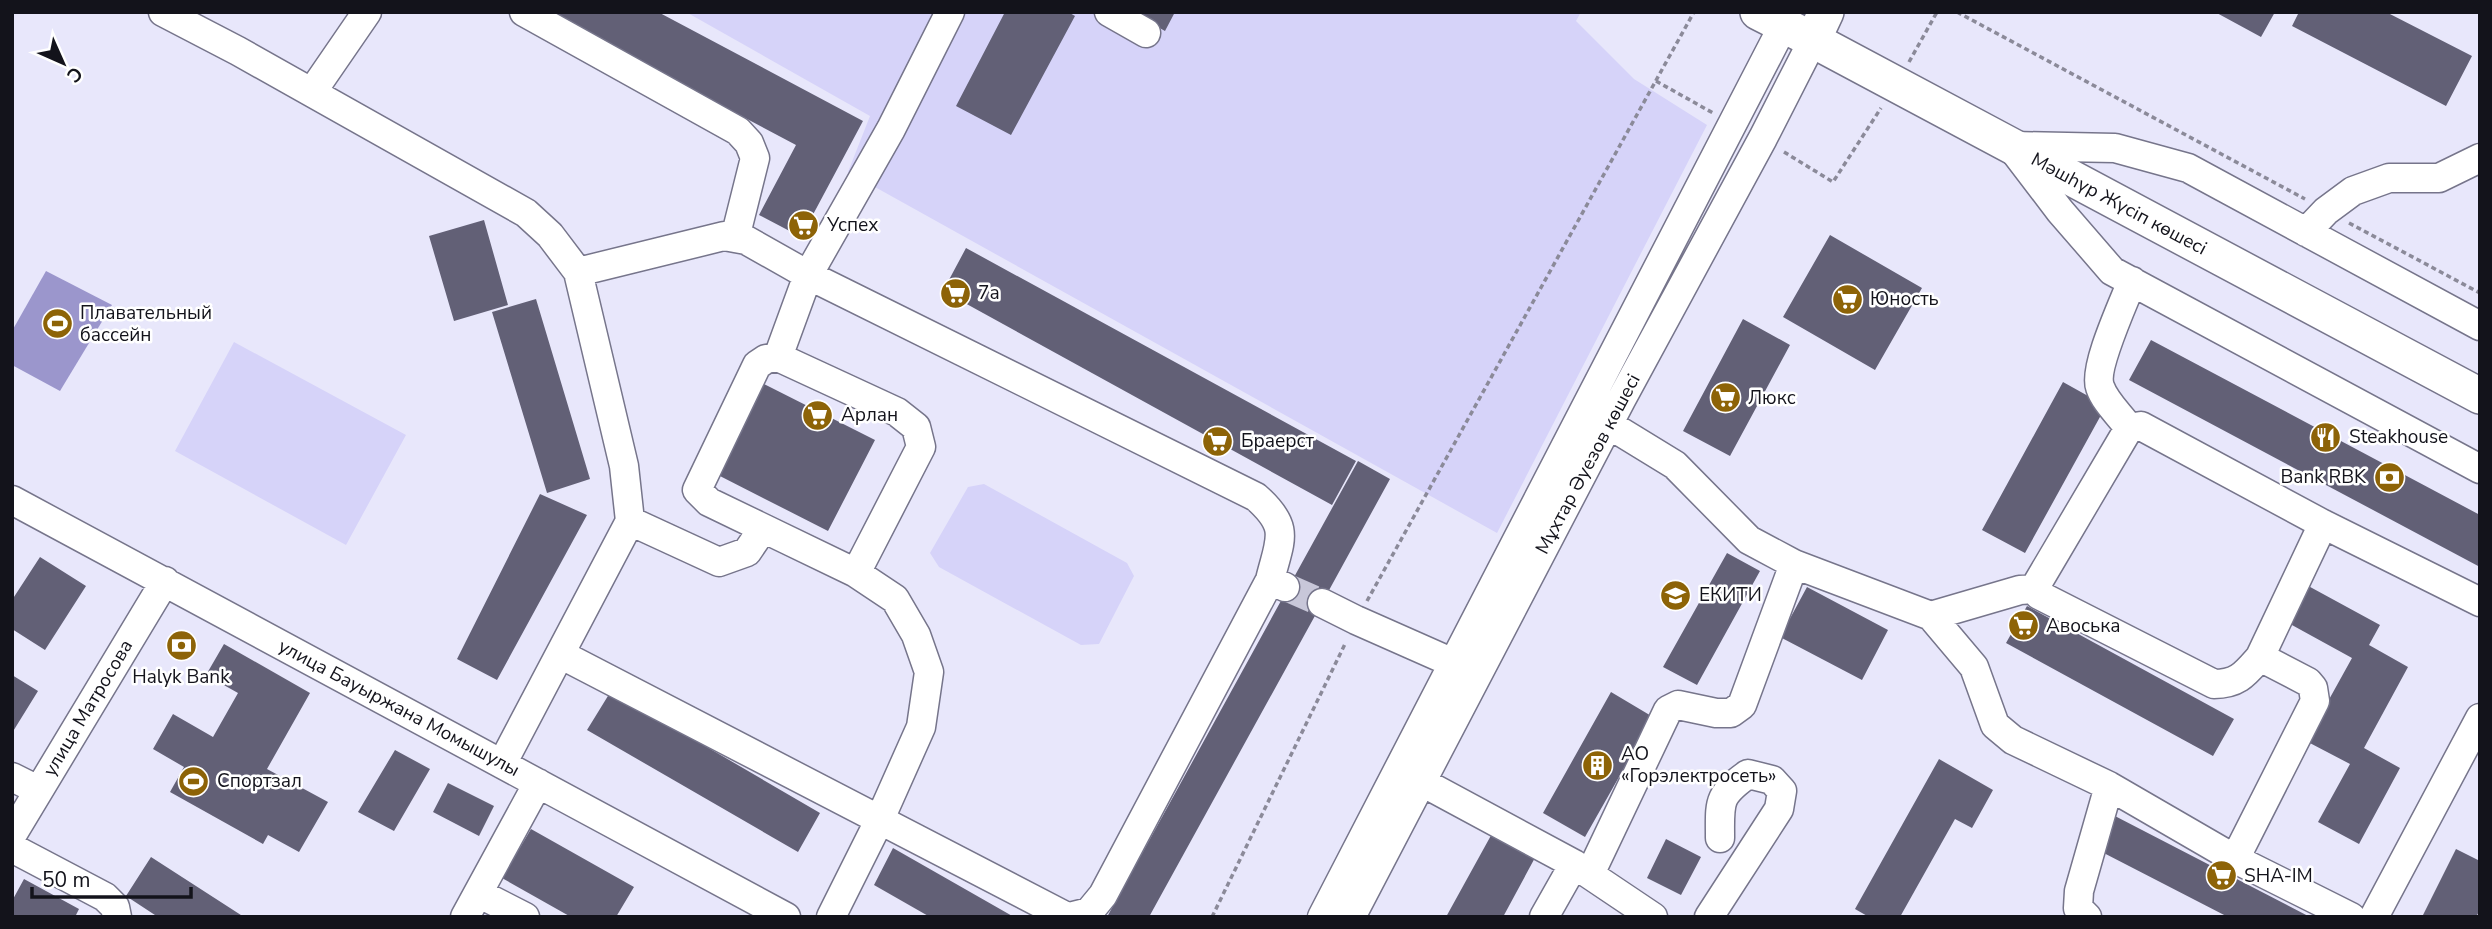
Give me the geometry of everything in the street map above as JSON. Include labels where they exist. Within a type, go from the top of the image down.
[{"type":"main road","name":"Мәшһүр Жүсіп көшесі","points":[[1794,20],[2010,145],[2480,396]]},
{"type":"street","points":[[163,12],[312,92],[526,213],[550,235],[578,272],[624,466],[630,521],[502,764]]},
{"type":"street","points":[[312,92],[367,12]]},
{"type":"street","points":[[524,12],[737,131],[749,143],[755,158],[735,238]]},
{"type":"street","points":[[778,357],[808,275],[891,129],[950,12]]},
{"type":"street","points":[[1109,12],[1146,33]]},
{"type":"street","name":"Мұхтар Әуезов көшесі","points":[[1466,668],[1608,424],[1756,150],[1794,20]]},
{"type":"street","name":"Мұхтар Әуезов көшесі","points":[[1322,917],[1410,775],[1794,20]]},
{"type":"street","points":[[2010,145],[2115,148],[2188,168],[2480,326]]},
{"type":"street","points":[[2010,145],[2060,211],[2112,271],[2480,468]]},
{"type":"street","points":[[2306,232],[2326,211],[2353,191],[2389,177],[2439,178],[2480,158]]},
{"type":"street","points":[[560,654],[1068,917],[1089,912],[1103,895],[1279,584],[1282,533],[1273,512],[1256,497],[808,275],[746,240],[724,236],[578,272]]},
{"type":"street","points":[[2129,428],[2098,384],[2101,362],[2132,281]]},
{"type":"street","points":[[831,917],[921,727],[929,671],[916,635],[895,599],[856,573],[762,530],[709,502],[697,490],[757,365],[766,359],[778,357],[897,412],[916,427],[921,447],[856,573]]},
{"type":"street","points":[[1608,424],[1675,465],[1749,540],[1794,564],[1931,617],[1975,667],[1995,725],[2013,740],[2109,786],[2235,859],[2351,917]]},
{"type":"street","points":[[2034,589],[2129,428],[2141,426],[2323,524],[2480,602]]},
{"type":"street","name":"улица Бауыржана Момышулы","points":[[12,500],[786,917]]},
{"type":"street","points":[[630,521],[719,562],[747,552],[762,530]]},
{"type":"street","points":[[2034,589],[2039,595],[2214,684],[2231,684],[2245,674],[2260,657],[2323,524]]},
{"type":"street","points":[[1544,917],[1582,869],[1668,710],[1678,705],[1716,713],[1731,712],[1742,705],[1794,564]]},
{"type":"street","name":"улица Матросова","points":[[12,835],[165,581]]},
{"type":"street","points":[[1931,617],[2020,590],[2034,589]]},
{"type":"street","points":[[1322,603],[1356,621],[1466,668]]},
{"type":"street","points":[[2235,859],[2315,701],[2313,688],[2308,682],[2260,657]]},
{"type":"street","points":[[2374,917],[2480,718]]},
{"type":"street","points":[[1709,917],[1779,809],[1782,791],[1772,779],[1748,774],[1729,788],[1720,807],[1720,838]]},
{"type":"street","points":[[1410,775],[1582,869],[1653,917]]},
{"type":"street","name":"Мұхтар Әуезов көшесі","points":[[1352,917],[1410,775]]},
{"type":"street","points":[[12,777],[38,790]]},
{"type":"street","points":[[525,917],[471,905],[538,783]]},
{"type":"street","points":[[2087,917],[2078,908],[2078,891],[2109,786]]},
{"type":"street","points":[[12,848],[105,897],[115,906],[117,917]]},
{"type":"path","points":[[1212,917],[1356,621],[1694,12]]},
{"type":"path","points":[[1958,12],[2480,293]]},
{"type":"shaded area","points":[[686,12],[1581,12],[1576,21],[1634,79],[1707,125],[1497,533],[848,172],[870,116]]},
{"type":"shaded area","points":[[46,271],[112,305],[60,391],[12,365],[12,331]]},
{"type":"shaded area","points":[[234,342],[406,435],[346,545],[175,451]]},
{"type":"shaded area","points":[[984,484],[1127,563],[1134,576],[1099,644],[1081,645],[939,567],[930,553],[968,487]]},
{"type":"building","points":[[546,12],[658,12],[863,121],[801,237],[759,215],[796,145]]},
{"type":"building","points":[[1005,12],[1068,12],[1075,16],[1011,135],[956,106]]},
{"type":"building","points":[[1131,12],[1175,12],[1165,31]]},
{"type":"building","points":[[2215,12],[2275,12],[2261,37]]},
{"type":"building","points":[[2299,12],[2386,12],[2472,56],[2446,106],[2292,26]]},
{"type":"building","points":[[484,220],[508,305],[454,321],[429,236]]},
{"type":"building","points":[[1830,235],[1922,288],[1875,370],[1783,317]]},
{"type":"building","points":[[966,248],[1356,461],[1332,505],[943,291]]},
{"type":"building","points":[[536,299],[590,479],[547,493],[492,312]]},
{"type":"building","points":[[1743,319],[1790,345],[1730,456],[1683,431]]},
{"type":"building","points":[[2151,340],[2480,515],[2480,567],[2129,380]]},
{"type":"building","points":[[2063,382],[2106,406],[2025,553],[1982,530]]},
{"type":"building","points":[[762,383],[875,440],[828,531],[716,474]]},
{"type":"building","points":[[1358,461],[1390,479],[1322,603],[1149,917],[1107,917]]},
{"type":"building","points":[[540,494],[587,515],[497,680],[457,659]]},
{"type":"building","points":[[1727,553],[1760,571],[1697,685],[1663,667]]},
{"type":"building","points":[[40,557],[86,586],[45,650],[12,629],[12,600]]},
{"type":"building","points":[[2301,582],[2380,625],[2369,645],[2408,667],[2364,748],[2400,768],[2359,844],[2318,822],[2350,764],[2306,741],[2352,658],[2281,619]]},
{"type":"building","points":[[1807,587],[1888,630],[1862,680],[1780,637]]},
{"type":"building","points":[[2027,606],[2234,719],[2213,756],[2006,643]]},
{"type":"building","points":[[224,644],[310,693],[267,769],[328,802],[299,852],[268,835],[263,844],[170,792],[184,767],[153,749],[173,714],[213,737],[238,693],[206,675]]},
{"type":"building","points":[[12,675],[38,691],[12,733]]},
{"type":"building","points":[[611,691],[820,813],[798,852],[587,730]]},
{"type":"building","name":"АО «Горэлектросеть»","points":[[1611,692],[1653,717],[1585,837],[1543,813]]},
{"type":"building","points":[[395,750],[430,769],[394,831],[358,812]]},
{"type":"building","points":[[1939,759],[1993,790],[1972,828],[1955,819],[1900,917],[1869,917],[1855,909]]},
{"type":"building","points":[[448,783],[494,806],[479,836],[433,812]]},
{"type":"building","points":[[2113,815],[2310,917],[2228,917],[2096,849]]},
{"type":"building","points":[[531,829],[634,887],[616,917],[571,917],[502,878]]},
{"type":"building","points":[[1494,830],[1537,854],[1503,917],[1446,917]]},
{"type":"building","points":[[1666,839],[1701,857],[1681,895],[1647,878]]},
{"type":"building","points":[[893,848],[1014,917],[930,917],[874,885]]},
{"type":"building","points":[[2456,849],[2480,861],[2480,910],[2476,917],[2422,917]]},
{"type":"building","points":[[151,857],[244,917],[158,917],[126,896]]},
{"type":"building","points":[[24,879],[79,909],[75,917],[12,917],[12,901]]},
{"type":"tunnel","points":[[1288,588],[1322,603]]},
{"type":"place","name":"Успех","points":[[804,225]]},
{"type":"place","name":"7а","points":[[955,293]]},
{"type":"place","name":"Юность","points":[[1847,299]]},
{"type":"place","name":"Плавательный бассейн","points":[[57,324]]},
{"type":"place","name":"Люкс","points":[[1725,398]]},
{"type":"place","name":"Арлан","points":[[818,415]]},
{"type":"place","name":"Steakhouse","points":[[2326,437]]},
{"type":"place","name":"Браерст","points":[[1218,441]]},
{"type":"place","name":"Bank RBK","points":[[2389,477]]},
{"type":"place","name":"ЕКИТИ","points":[[1676,595]]},
{"type":"place","name":"Авоська","points":[[2023,626]]},
{"type":"place","name":"Halyk Bank","points":[[181,646]]},
{"type":"place","name":"АО «Горэлектросеть»","points":[[1598,765]]},
{"type":"place","name":"Спортзал","points":[[194,781]]},
{"type":"place","name":"SHA-IM","points":[[2221,876]]}]
